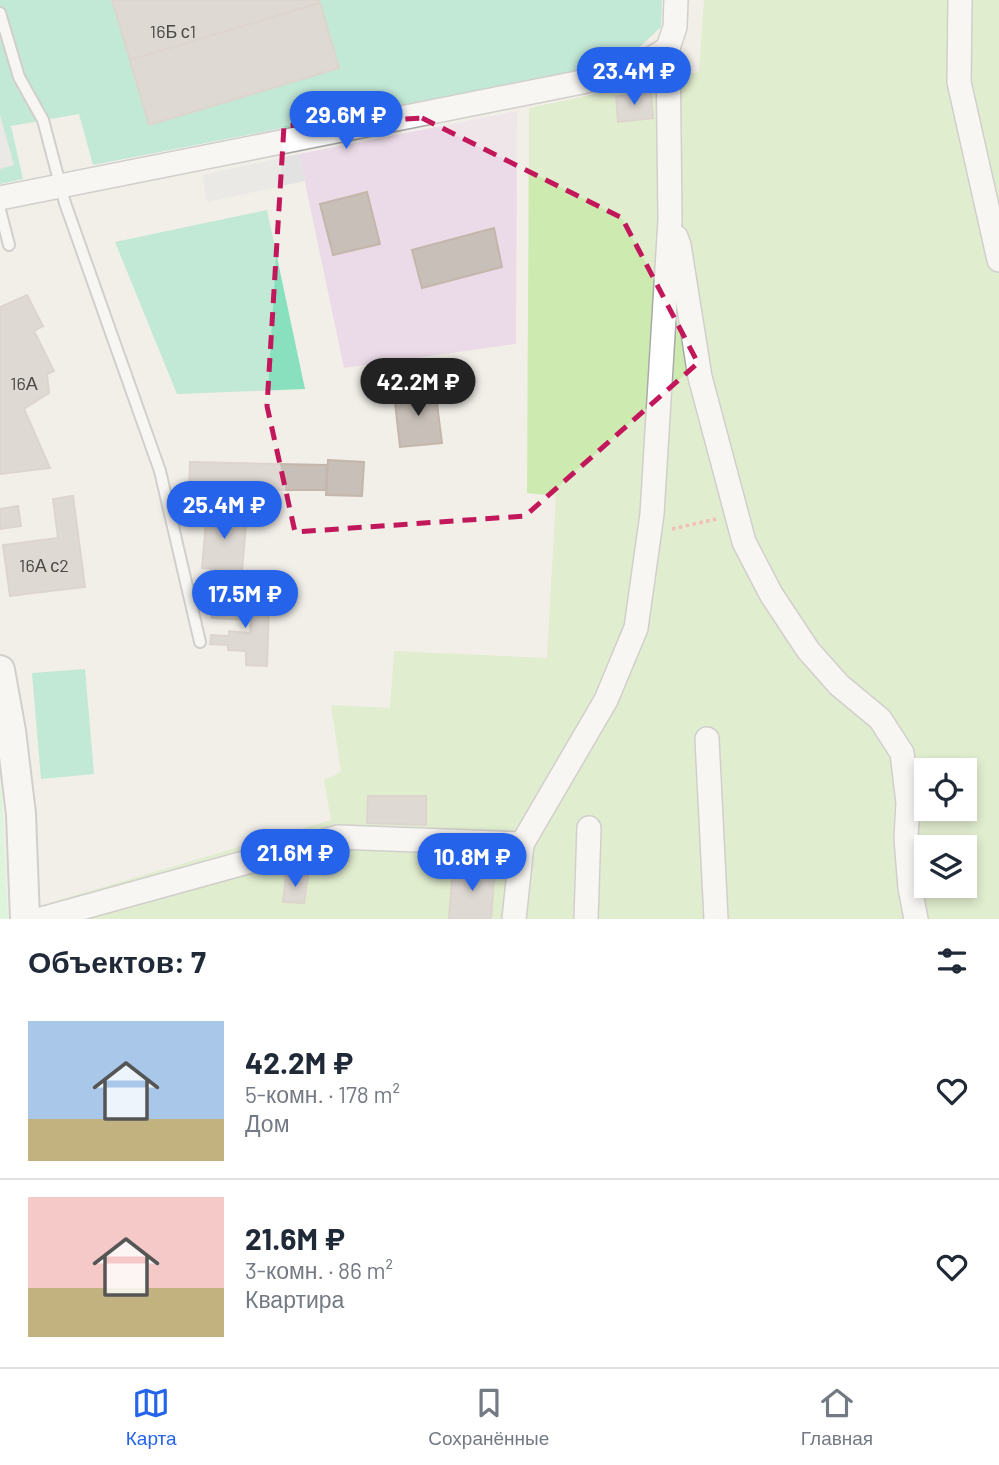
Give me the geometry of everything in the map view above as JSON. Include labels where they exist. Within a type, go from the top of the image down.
[{"type":"street","points":[[514,919],[523,844],[606,700],[636,628],[653,500],[670,220],[668,48],[675,27],[676,0]]},
{"type":"street","points":[[960,0],[959,82],[999,260]]},
{"type":"street","points":[[0,198],[366,129],[582,82],[633,68],[653,59],[668,48]]},
{"type":"street","points":[[670,220],[679,245],[700,377],[744,542],[771,594],[808,650],[839,685],[880,719],[902,753],[908,803],[906,838],[910,888],[916,919]]},
{"type":"street","points":[[0,670],[21,814],[24,919]]},
{"type":"street","points":[[707,739],[716,919]]},
{"type":"street","points":[[586,919],[589,828]]},
{"type":"street","points":[[41,919],[338,837],[523,844]]},
{"type":"lane","points":[[0,13],[19,76],[43,120],[60,185],[160,471],[200,642]]},
{"type":"lane","points":[[0,211],[9,245]]},
{"type":"path","points":[[649,534],[737,514]]},
{"type":"highlighted area","points":[[422,118],[622,218],[698,363],[525,516],[295,532],[267,406],[284,126]]},
{"type":"shaded area","points":[[517,111],[516,344],[344,368],[299,154]]},
{"type":"shaded area","points":[[0,115],[14,165],[0,169]]},
{"type":"shaded area","points":[[299,154],[305,181],[207,202],[202,175]]},
{"type":"green space","points":[[0,0],[662,0],[661,27],[632,54],[601,66],[93,165],[79,114],[11,126],[23,179],[0,184]]},
{"type":"green space","points":[[704,0],[999,0],[999,919],[40,919],[39,906],[331,820],[324,780],[341,772],[331,705],[390,708],[394,651],[547,658],[556,496],[527,493],[529,108],[699,72]]},
{"type":"green space","points":[[267,210],[305,389],[177,394],[115,242]]},
{"type":"green space","points":[[85,669],[94,774],[41,779],[32,673]]},
{"type":"green space","points":[[0,780],[2,795],[8,919],[0,919]]},
{"type":"building","points":[[112,0],[319,0],[320,3],[130,60]]},
{"type":"building","points":[[320,3],[339,68],[149,125],[130,60]]},
{"type":"building","points":[[651,93],[653,118],[618,122],[616,96]]},
{"type":"building","points":[[367,192],[380,244],[333,255],[320,204]]},
{"type":"building","points":[[494,228],[502,267],[422,288],[412,250]]},
{"type":"building","points":[[27,295],[43,326],[34,331],[54,371],[47,374],[49,393],[24,409],[50,468],[0,474],[0,307]]},
{"type":"building","points":[[435,388],[442,443],[400,447],[394,394]]},
{"type":"building","points":[[328,460],[364,462],[362,496],[326,495]]},
{"type":"building","points":[[190,462],[327,465],[326,490],[189,490]]},
{"type":"building","points":[[73,496],[85,587],[10,596],[3,545],[58,538],[53,499]]},
{"type":"building","points":[[18,506],[21,526],[0,529],[0,509]]},
{"type":"building","points":[[207,510],[247,514],[242,571],[202,568]]},
{"type":"building","points":[[213,602],[269,604],[267,666],[246,665],[246,651],[228,650],[228,645],[210,644],[211,635],[229,636],[229,631],[250,633],[251,620],[212,618]]},
{"type":"building","points":[[368,796],[426,796],[426,825],[367,823]]},
{"type":"building","points":[[453,865],[495,868],[491,919],[449,919]]},
{"type":"building","points":[[286,874],[308,876],[304,903],[283,902]]}]
